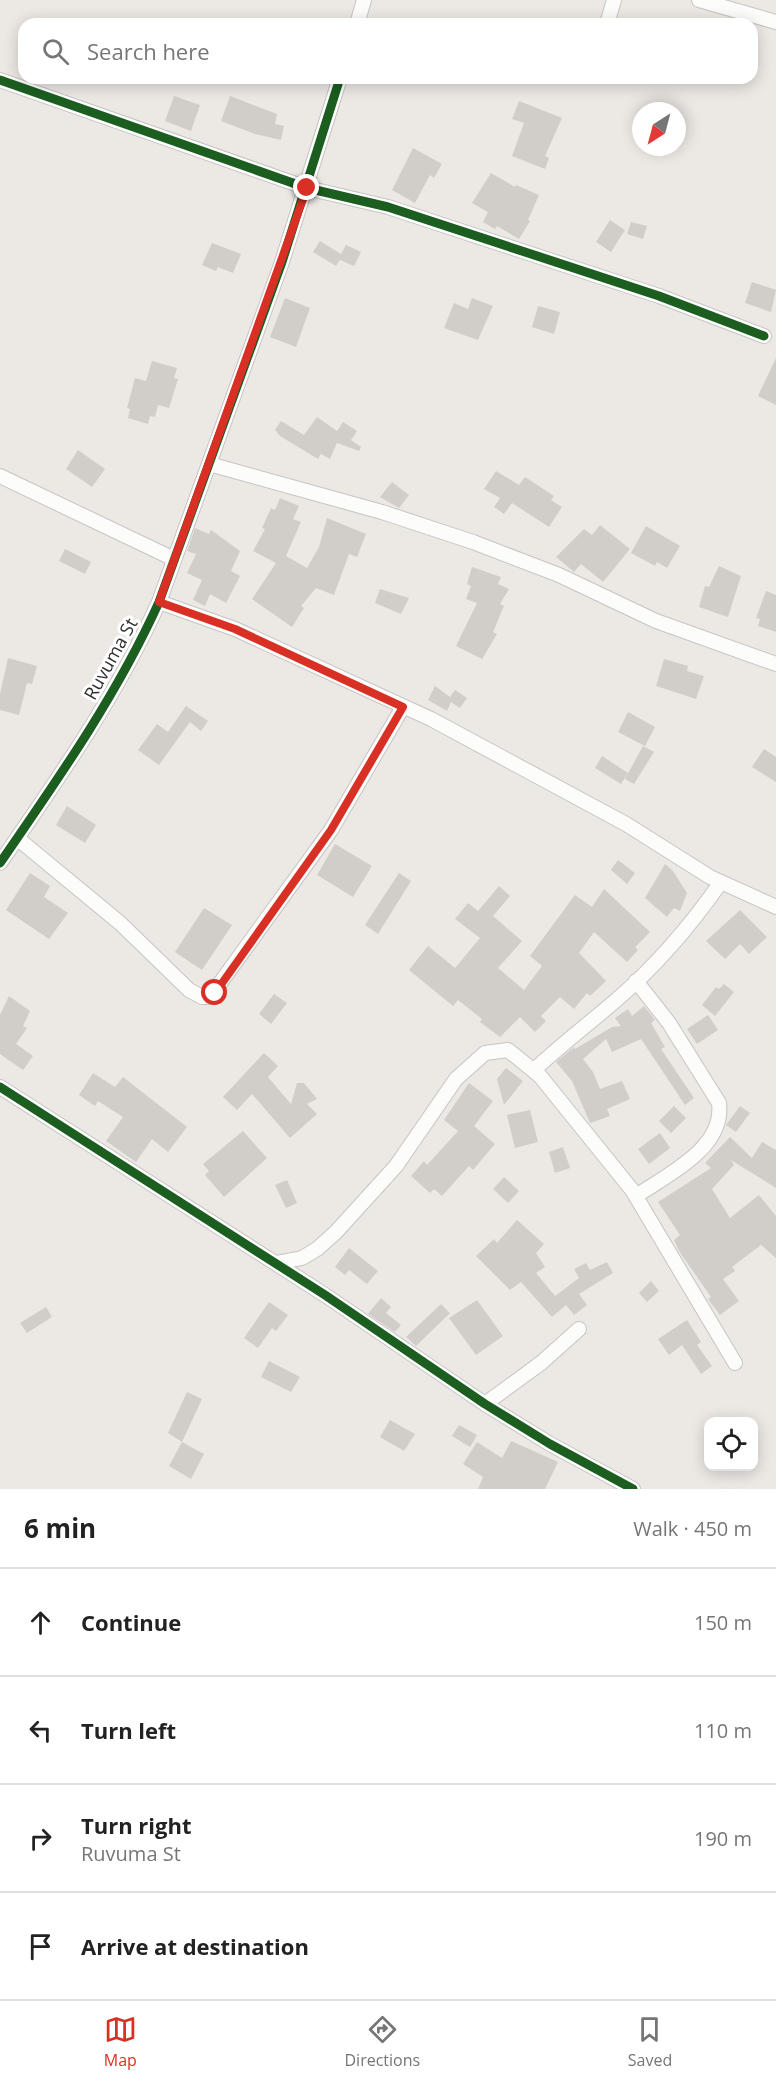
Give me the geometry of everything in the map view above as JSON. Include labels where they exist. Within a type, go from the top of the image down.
[{"type":"street","points":[[359,18],[364,0]]},
{"type":"street","points":[[609,18],[614,0]]},
{"type":"street","points":[[699,0],[776,22]]},
{"type":"street","points":[[0,80],[307,188],[388,207],[659,297],[764,336]]},
{"type":"street","name":"Ruvuma St","points":[[0,862],[93,726],[144,637],[159,602],[307,188],[338,84]]},
{"type":"street","points":[[209,464],[382,512],[473,542],[559,575],[656,621],[776,664]]},
{"type":"street","points":[[0,476],[174,559]]},
{"type":"street","points":[[159,602],[235,629],[466,737],[556,789],[626,824],[721,882],[776,907]]},
{"type":"street","points":[[17,838],[112,916],[189,990],[202,998],[210,997],[331,830],[403,707]]},
{"type":"street","points":[[534,1071],[564,1042],[636,981],[678,937],[721,882]]},
{"type":"street","points":[[636,981],[694,1060],[718,1103],[719,1110],[715,1128],[699,1151],[636,1196]]},
{"type":"street","points":[[276,1263],[302,1258],[317,1249],[336,1232],[396,1166],[456,1078],[485,1053],[508,1050],[534,1071],[636,1196],[735,1363]]},
{"type":"street","points":[[0,1088],[276,1263],[485,1404],[550,1444],[633,1489]]},
{"type":"street","points":[[485,1404],[541,1363],[579,1329]]},
{"type":"building","points":[[174,96],[200,105],[191,131],[165,121]]},
{"type":"building","points":[[230,96],[277,114],[275,124],[284,126],[281,140],[255,134],[221,121]]},
{"type":"building","points":[[519,101],[562,118],[545,156],[549,158],[545,169],[512,156],[524,123],[512,119]]},
{"type":"building","points":[[413,148],[442,164],[434,178],[430,175],[415,203],[392,190]]},
{"type":"building","points":[[491,173],[515,187],[516,185],[539,195],[528,220],[530,221],[519,239],[497,226],[495,229],[483,222],[488,212],[472,203]]},
{"type":"building","points":[[610,220],[625,230],[611,252],[596,242]]},
{"type":"building","points":[[631,222],[647,226],[643,239],[627,234]]},
{"type":"building","points":[[320,241],[341,254],[346,245],[361,252],[354,266],[340,260],[336,266],[313,252]]},
{"type":"building","points":[[212,243],[241,254],[233,273],[218,267],[216,271],[202,265]]},
{"type":"building","points":[[752,282],[776,290],[771,312],[745,303]]},
{"type":"building","points":[[285,298],[310,308],[296,347],[270,337]]},
{"type":"building","points":[[472,298],[493,306],[478,340],[444,328],[454,303],[468,309]]},
{"type":"building","points":[[538,306],[560,312],[554,334],[532,327]]},
{"type":"building","points":[[776,358],[776,405],[758,396]]},
{"type":"building","points":[[152,361],[177,368],[174,378],[178,379],[169,408],[158,405],[155,417],[150,416],[148,424],[128,418],[130,409],[127,408],[135,378],[146,381]]},
{"type":"building","points":[[317,417],[337,431],[343,422],[357,431],[351,440],[361,447],[359,451],[337,443],[330,459],[321,454],[318,459],[280,436],[275,430],[281,421],[304,435]]},
{"type":"building","points":[[78,450],[105,469],[92,487],[66,469]]},
{"type":"building","points":[[496,471],[519,485],[525,477],[554,496],[551,500],[562,507],[549,527],[512,503],[504,514],[494,507],[500,498],[484,489]]},
{"type":"building","points":[[392,482],[409,495],[399,508],[380,497]]},
{"type":"building","points":[[280,498],[299,506],[293,519],[301,522],[286,556],[307,568],[319,547],[327,518],[366,534],[357,557],[349,554],[334,595],[316,588],[301,606],[304,608],[292,627],[252,599],[276,563],[253,551],[265,529],[262,528],[271,508],[275,510]]},
{"type":"building","points":[[600,525],[630,549],[603,582],[581,564],[574,572],[556,557],[584,529],[592,535]]},
{"type":"building","points":[[646,526],[680,546],[667,568],[657,562],[655,566],[631,553]]},
{"type":"building","points":[[195,528],[209,534],[211,530],[240,551],[231,571],[240,576],[226,603],[210,594],[205,606],[193,600],[202,580],[187,573],[196,554],[187,551]]},
{"type":"building","points":[[65,549],[91,562],[85,574],[59,561]]},
{"type":"building","points":[[719,566],[741,576],[728,617],[699,607],[705,586],[709,587]]},
{"type":"building","points":[[472,567],[501,577],[498,584],[509,589],[500,604],[504,606],[493,632],[497,634],[482,659],[456,646],[477,603],[466,599],[471,586],[467,584]]},
{"type":"building","points":[[380,589],[409,598],[401,614],[375,603]]},
{"type":"building","points":[[766,591],[776,595],[776,632],[758,626],[760,619],[756,618]]},
{"type":"building","points":[[8,658],[37,666],[32,684],[27,683],[19,715],[0,710],[0,694]]},
{"type":"building","points":[[664,659],[688,666],[687,671],[704,676],[696,699],[656,686]]},
{"type":"building","points":[[435,686],[450,697],[455,690],[467,698],[460,708],[451,702],[447,711],[428,700]]},
{"type":"building","points":[[186,706],[208,721],[201,731],[190,722],[159,765],[138,750],[157,724],[168,732]]},
{"type":"building","points":[[628,712],[655,727],[645,746],[618,732]]},
{"type":"building","points":[[643,746],[654,752],[634,784],[625,779]]},
{"type":"building","points":[[764,749],[776,757],[776,782],[752,767]]},
{"type":"building","points":[[602,756],[628,773],[621,784],[595,768]]},
{"type":"building","points":[[67,806],[96,825],[85,843],[56,825]]},
{"type":"building","points":[[335,844],[372,866],[353,897],[317,875]]},
{"type":"building","points":[[618,860],[635,873],[627,884],[611,870]]},
{"type":"building","points":[[665,864],[673,871],[687,893],[680,911],[674,908],[667,917],[645,898]]},
{"type":"building","points":[[30,873],[50,886],[44,897],[68,913],[49,939],[6,910]]},
{"type":"building","points":[[399,873],[411,881],[378,934],[365,925]]},
{"type":"building","points":[[499,886],[510,896],[493,916],[522,941],[498,968],[524,990],[542,966],[530,956],[575,895],[592,907],[604,889],[650,932],[635,947],[638,950],[627,962],[594,932],[579,953],[606,981],[590,996],[587,993],[574,1009],[560,997],[541,1016],[546,1021],[535,1032],[520,1017],[500,1037],[480,1022],[482,1019],[458,1000],[453,1006],[409,970],[428,946],[455,968],[480,938],[455,919],[468,903],[478,911]]},
{"type":"building","points":[[204,908],[232,925],[202,970],[175,952]]},
{"type":"building","points":[[740,910],[767,937],[749,954],[740,944],[725,959],[706,941]]},
{"type":"building","points":[[724,984],[734,992],[715,1016],[702,1005],[716,987],[719,989]]},
{"type":"building","points":[[274,994],[287,1003],[271,1024],[259,1014]]},
{"type":"building","points":[[9,996],[30,1011],[23,1026],[27,1028],[16,1044],[33,1056],[23,1070],[0,1054],[0,1015]]},
{"type":"building","points":[[644,1006],[655,1020],[651,1023],[665,1047],[661,1049],[694,1098],[685,1105],[641,1039],[612,1052],[606,1039],[583,1059],[593,1072],[600,1089],[622,1081],[630,1099],[607,1109],[610,1116],[590,1123],[572,1081],[556,1062],[574,1047],[575,1049],[612,1027],[621,1026],[615,1018],[628,1009],[632,1016]]},
{"type":"building","points":[[708,1015],[718,1030],[697,1044],[687,1029]]},
{"type":"building","points":[[264,1053],[278,1066],[268,1077],[291,1104],[297,1083],[304,1083],[317,1099],[307,1104],[317,1114],[290,1138],[252,1094],[237,1110],[223,1097]]},
{"type":"building","points":[[506,1068],[523,1081],[504,1105],[497,1079]]},
{"type":"building","points":[[93,1073],[115,1087],[123,1077],[187,1127],[168,1152],[152,1139],[136,1162],[106,1141],[123,1117],[98,1101],[95,1106],[79,1095]]},
{"type":"building","points":[[469,1083],[493,1101],[474,1126],[495,1144],[473,1170],[469,1166],[442,1196],[434,1189],[430,1193],[411,1176],[424,1161],[427,1165],[458,1131],[444,1120]]},
{"type":"building","points":[[674,1106],[686,1118],[671,1133],[659,1121]]},
{"type":"building","points":[[740,1106],[750,1113],[736,1132],[726,1125]]},
{"type":"building","points":[[530,1110],[538,1142],[515,1148],[507,1115]]},
{"type":"building","points":[[243,1131],[267,1158],[224,1197],[205,1175],[209,1171],[203,1164]]},
{"type":"building","points":[[660,1133],[670,1148],[649,1164],[638,1149]]},
{"type":"building","points":[[730,1137],[752,1158],[762,1142],[776,1150],[776,1188],[731,1160],[734,1165],[712,1189],[730,1218],[759,1195],[776,1216],[776,1258],[761,1245],[732,1267],[735,1271],[723,1279],[739,1301],[720,1315],[708,1299],[711,1297],[679,1251],[674,1240],[680,1235],[658,1202],[711,1168],[705,1163]]},
{"type":"building","points":[[563,1147],[570,1168],[555,1173],[549,1152]]},
{"type":"building","points":[[504,1177],[519,1191],[508,1203],[493,1189]]},
{"type":"building","points":[[287,1180],[297,1203],[286,1208],[275,1185]]},
{"type":"building","points":[[517,1220],[544,1244],[536,1253],[545,1267],[536,1273],[555,1296],[579,1278],[574,1269],[586,1263],[590,1270],[607,1262],[613,1273],[579,1294],[587,1305],[574,1315],[566,1305],[552,1317],[521,1282],[510,1290],[476,1256],[494,1239],[497,1243]]},
{"type":"building","points":[[349,1248],[378,1271],[367,1284],[349,1270],[345,1275],[335,1267]]},
{"type":"building","points":[[651,1281],[659,1291],[647,1302],[639,1293]]},
{"type":"building","points":[[381,1298],[391,1307],[386,1313],[401,1325],[395,1332],[368,1314]]},
{"type":"building","points":[[477,1300],[503,1336],[476,1355],[449,1318]]},
{"type":"building","points":[[269,1302],[288,1315],[276,1331],[272,1328],[258,1348],[244,1338]]},
{"type":"building","points":[[441,1304],[450,1313],[416,1346],[406,1337]]},
{"type":"building","points":[[46,1307],[52,1317],[27,1333],[20,1323]]},
{"type":"building","points":[[687,1320],[701,1342],[697,1345],[712,1366],[701,1374],[682,1345],[669,1355],[658,1339]]},
{"type":"building","points":[[269,1361],[300,1377],[291,1392],[261,1377]]},
{"type":"building","points":[[187,1392],[202,1399],[182,1442],[168,1433]]},
{"type":"building","points":[[390,1420],[415,1434],[404,1451],[380,1437]]},
{"type":"building","points":[[459,1425],[477,1435],[470,1447],[452,1436]]},
{"type":"building","points":[[511,1441],[558,1462],[545,1489],[478,1489],[483,1477],[463,1464],[477,1442],[502,1458]]},
{"type":"building","points":[[182,1442],[204,1454],[191,1479],[169,1466]]},
{"type":"cycle path","points":[[0,80],[307,188],[388,207],[659,296],[764,336]]},
{"type":"cycle path","points":[[0,863],[106,703],[159,602],[282,262],[338,84]]},
{"type":"cycle path","points":[[0,1087],[325,1295],[485,1404],[550,1444],[633,1489]]},
{"type":"route","points":[[215,993],[331,830],[403,707],[235,629],[159,602],[307,188]]}]
